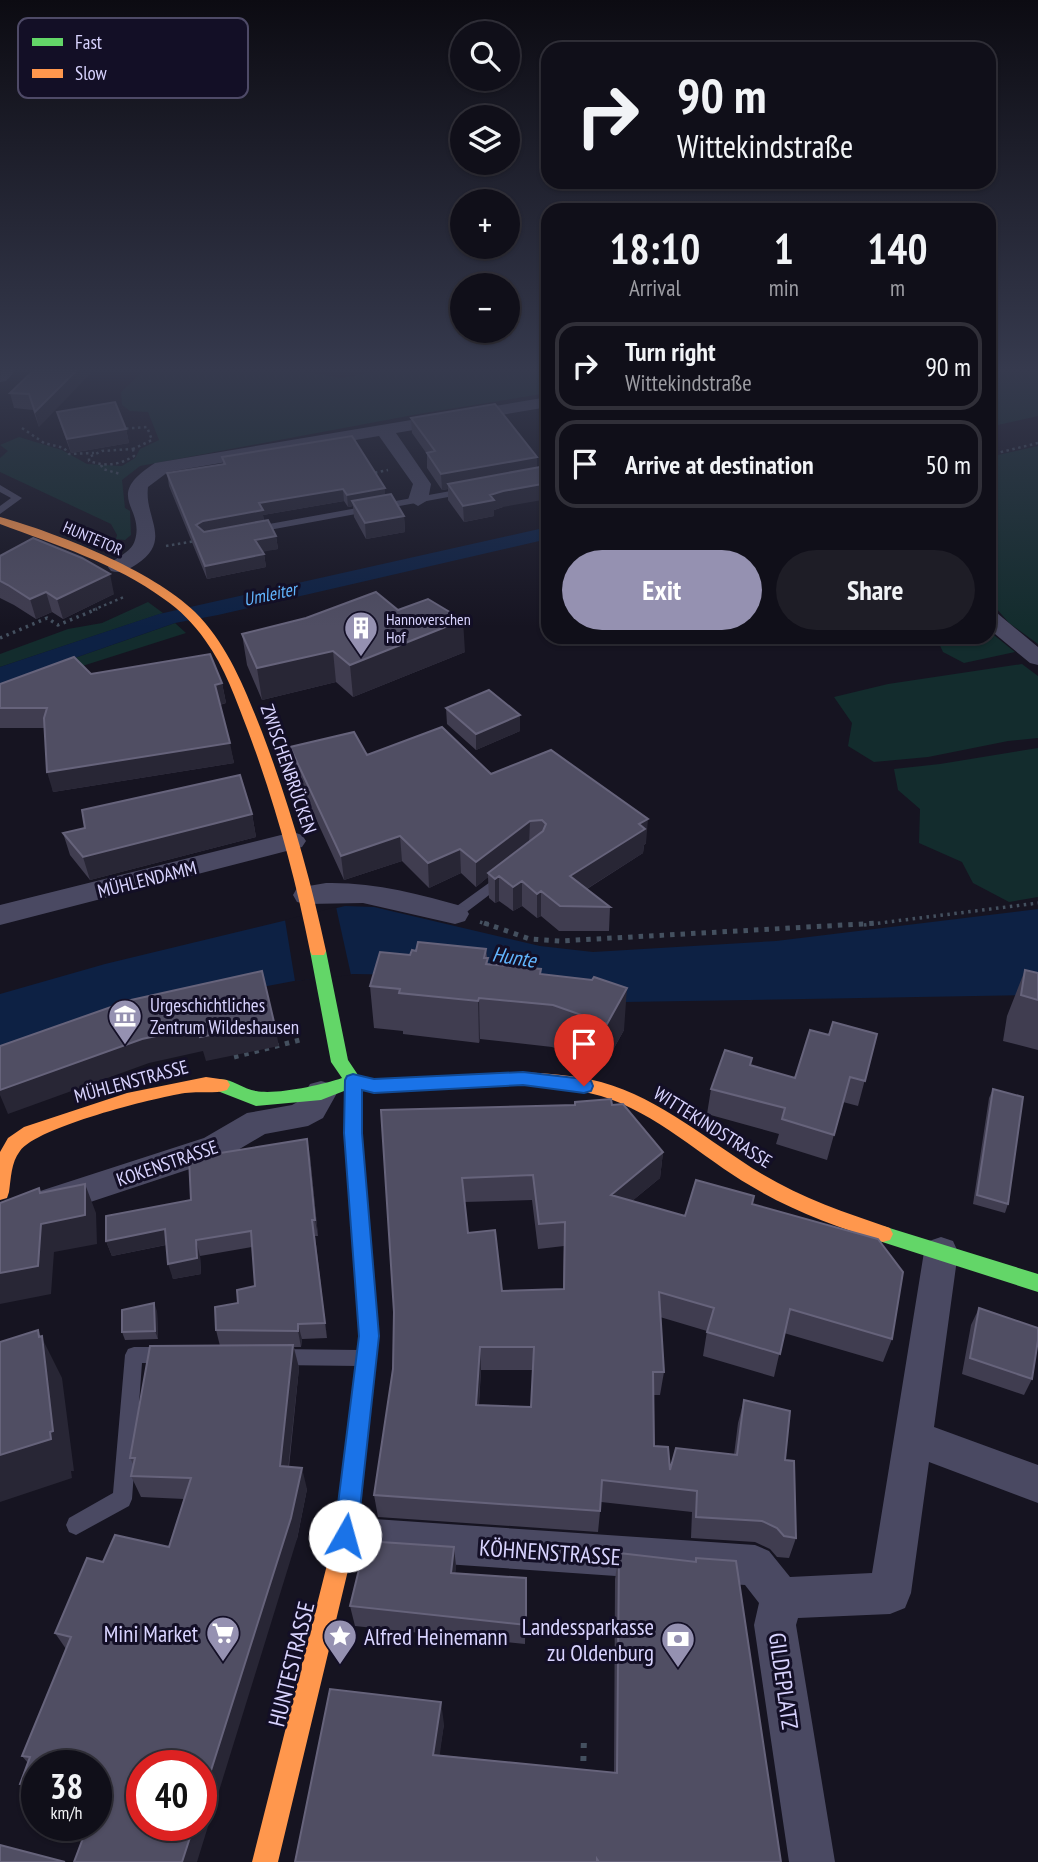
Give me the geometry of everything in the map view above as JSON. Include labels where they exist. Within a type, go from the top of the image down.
[{"type":"street","points":[[118,567],[141,550],[146,534],[137,489],[144,476],[162,467],[236,454]]},
{"type":"street","points":[[401,454],[422,484],[418,500]]},
{"type":"street","name":"HUNTETOR","points":[[0,520],[118,567],[169,597]]},
{"type":"street","name":"ZWISCHENBRÜCKEN","points":[[169,597],[204,629],[217,645],[243,698],[293,841],[322,978]]},
{"type":"street","points":[[996,624],[1038,658]]},
{"type":"street","name":"MÜHLENDAMM","points":[[0,915],[293,841]]},
{"type":"street","points":[[308,904],[326,891],[372,893],[455,914]]},
{"type":"street","name":"HUNTESTRASSE","points":[[265,1862],[345,1536],[369,1336],[353,1133],[353,1080],[340,1062],[322,978]]},
{"type":"street","name":"WITTEKINDSTRASSE","points":[[353,1080],[374,1086],[523,1079],[566,1082],[603,1090],[646,1110],[779,1192],[828,1213],[1038,1283]]},
{"type":"street","name":"MÜHLENSTRASSE","points":[[0,1192],[6,1153],[20,1135],[185,1084],[214,1083],[256,1099],[321,1093],[353,1080]]},
{"type":"street","name":"KOKENSTRASSE","points":[[0,1218],[215,1148],[258,1122],[297,1117],[312,1110],[321,1093]]},
{"type":"street","points":[[781,1598],[890,1593],[941,1252]]},
{"type":"street","points":[[914,1438],[1038,1484]]},
{"type":"street","name":"KÖHNENSTRASSE","points":[[345,1536],[755,1565],[781,1598]]},
{"type":"street","name":"GILDEPLATZ","points":[[781,1598],[775,1625],[812,1862]]},
{"type":"lane","points":[[0,488],[17,498],[0,511]]},
{"type":"lane","points":[[206,539],[483,488]]},
{"type":"lane","points":[[455,914],[520,866]]},
{"type":"lane","points":[[76,1525],[122,1499],[134,1355],[189,1356]]},
{"type":"lane","points":[[257,1357],[367,1358]]},
{"type":"path","points":[[93,454],[89,460],[113,473]]},
{"type":"path","points":[[101,465],[129,460],[133,454]]},
{"type":"path","points":[[359,475],[410,467]]},
{"type":"path","points":[[141,550],[206,539]]},
{"type":"path","points":[[0,638],[47,618],[58,625],[64,624],[129,594],[122,590]]},
{"type":"path","points":[[455,914],[530,939],[560,941],[867,925],[1038,903]]},
{"type":"path","points":[[185,1084],[225,1059],[289,1045],[311,1035]]},
{"type":"path","points":[[582,1784],[584,1737]]},
{"type":"green space","points":[[5,454],[69,454],[87,464],[122,466],[137,454],[205,454],[140,466],[122,480],[125,508],[130,511],[131,535],[125,540],[116,539],[117,535],[111,524],[0,472],[0,458]]},
{"type":"green space","points":[[1038,454],[1038,644],[1009,623],[996,608],[996,455]]},
{"type":"green space","points":[[148,602],[163,613],[0,667],[0,654],[68,629],[102,623]]},
{"type":"green space","points":[[175,623],[186,633],[54,675],[0,684]]},
{"type":"green space","points":[[996,637],[1015,652],[964,663],[943,652],[939,644],[996,644]]},
{"type":"green space","points":[[1022,664],[1038,676],[1038,738],[1008,741],[928,757],[874,762],[848,746],[852,723],[834,697],[888,684]]},
{"type":"green space","points":[[1038,748],[1038,897],[1009,902],[973,883],[962,862],[919,843],[920,809],[898,790],[894,769]]},
{"type":"water","name":"Umleiter","points":[[541,529],[541,541],[175,623],[0,684],[0,667],[159,614]]},
{"type":"water","name":"Hunte","points":[[345,906],[374,907],[540,946],[593,952],[776,941],[1038,909],[1038,995],[624,1002],[417,975],[353,974],[294,981],[171,1004],[0,1063],[0,994],[105,964]]},
{"type":"pier","points":[[336,907],[351,975],[295,981],[285,920]]},
{"type":"building","points":[[241,454],[363,454],[385,488],[347,495],[343,489],[259,503],[263,510],[203,521],[196,525],[204,532],[268,520],[276,536],[255,540],[264,554],[205,566],[167,473],[225,464],[222,457]]},
{"type":"building","points":[[428,454],[535,454],[537,457],[441,474]]},
{"type":"building","points":[[541,467],[541,484],[503,491],[490,495],[494,500],[463,506],[448,484]]},
{"type":"building","points":[[391,494],[404,516],[365,523],[352,501]]},
{"type":"building","points":[[33,538],[82,558],[110,574],[57,599],[46,592],[30,599],[0,581],[0,556]]},
{"type":"building","points":[[376,592],[398,610],[428,599],[463,620],[350,665],[333,651],[257,668],[242,634],[306,618]]},
{"type":"building","points":[[210,654],[222,683],[215,685],[230,743],[47,772],[44,718],[47,708],[0,708],[0,684],[74,657],[91,674]]},
{"type":"building","points":[[489,690],[520,715],[476,734],[446,708]]},
{"type":"building","points":[[442,727],[491,774],[551,750],[648,819],[639,824],[645,829],[570,876],[610,907],[560,906],[541,891],[537,894],[522,881],[513,887],[499,876],[495,879],[488,873],[543,831],[546,824],[542,820],[530,821],[476,862],[460,849],[428,863],[400,836],[341,856],[290,747],[354,732],[367,755]]},
{"type":"building","points":[[240,775],[252,814],[83,857],[63,833],[85,828],[82,810]]},
{"type":"building","points":[[418,942],[486,949],[486,964],[541,969],[540,974],[592,980],[594,977],[627,988],[607,1024],[553,1005],[399,993],[400,989],[370,986],[380,952],[410,955],[412,950],[416,951]]},
{"type":"building","points":[[1025,970],[1038,973],[1038,1000],[1021,995]]},
{"type":"building","points":[[262,971],[274,1022],[200,1037],[198,1027],[142,1039],[0,1090],[0,1046],[131,1000]]},
{"type":"building","points":[[833,1022],[877,1034],[865,1081],[850,1077],[834,1135],[782,1119],[785,1108],[711,1089],[725,1050],[752,1058],[750,1065],[795,1078],[810,1030],[829,1035]]},
{"type":"building","points":[[993,1089],[1023,1097],[1008,1204],[977,1195]]},
{"type":"building","points":[[611,1099],[612,1105],[623,1104],[663,1152],[611,1195],[685,1216],[696,1180],[754,1196],[752,1204],[878,1239],[903,1272],[892,1339],[790,1309],[780,1354],[707,1332],[714,1308],[659,1292],[664,1372],[653,1372],[654,1446],[668,1447],[670,1470],[676,1448],[737,1455],[744,1400],[790,1411],[785,1460],[794,1461],[796,1538],[784,1536],[777,1528],[762,1521],[696,1517],[697,1491],[602,1480],[600,1511],[374,1495],[393,1369],[394,1312],[381,1110],[575,1105],[575,1102]],"holes":[[[533,1175],[539,1224],[565,1222],[564,1289],[502,1291],[495,1230],[468,1233],[462,1178]],[[480,1347],[534,1347],[531,1407],[476,1405]]]},
{"type":"building","points":[[307,1139],[315,1220],[312,1220],[325,1323],[298,1324],[298,1331],[216,1330],[215,1307],[238,1303],[237,1290],[255,1286],[251,1231],[196,1240],[197,1258],[168,1264],[165,1229],[106,1241],[106,1216],[191,1200],[189,1158]]},
{"type":"building","points":[[85,1184],[85,1215],[41,1224],[38,1266],[0,1273],[0,1203],[39,1188],[40,1193]]},
{"type":"building","points":[[154,1303],[155,1331],[122,1332],[122,1310]]},
{"type":"building","points":[[979,1308],[1038,1328],[1032,1379],[970,1358]]},
{"type":"building","points":[[38,1330],[39,1337],[42,1336],[53,1431],[50,1432],[51,1439],[0,1455],[0,1342]]},
{"type":"building","points":[[293,1345],[280,1466],[302,1468],[291,1518],[217,1752],[126,1750],[126,1841],[189,1841],[182,1862],[74,1862],[82,1841],[112,1841],[112,1750],[24,1750],[71,1637],[55,1633],[87,1558],[103,1562],[115,1535],[169,1547],[191,1478],[131,1476],[135,1458],[130,1458],[150,1346]]},
{"type":"building","points":[[366,1541],[454,1547],[451,1573],[526,1578],[526,1625],[350,1606]]},
{"type":"building","points":[[619,1553],[696,1562],[696,1558],[736,1561],[781,1862],[599,1862],[597,1859],[597,1862],[295,1862],[330,1689],[441,1702],[433,1755],[617,1773]]},
{"type":"building","points":[[0,1845],[65,1862],[0,1862]]},
{"type":"traffic: fast","points":[[318,951],[340,1062],[353,1081],[353,1133],[369,1336],[364,1383]]},
{"type":"traffic: fast","points":[[221,1085],[256,1099],[321,1093],[353,1081]]},
{"type":"traffic: fast","points":[[883,1234],[1038,1283]]},
{"type":"traffic: slow","points":[[0,520],[99,558],[148,582],[189,613],[211,638],[247,711],[273,782],[306,894],[318,951]]},
{"type":"traffic: slow","points":[[353,1081],[374,1086],[517,1078],[573,1083],[601,1089],[643,1106],[682,1129],[756,1180],[786,1196],[883,1234]]},
{"type":"traffic: slow","points":[[0,1192],[4,1165],[10,1150],[21,1137],[30,1132],[157,1092],[184,1086],[221,1085]]},
{"type":"traffic: slow","points":[[265,1862],[345,1537],[364,1383]]},
{"type":"place","name":"Hannoverschen Hof","points":[[361,658]]},
{"type":"place","name":"Urgeschichtliches Zentrum Wildeshausen","points":[[125,1046]]},
{"type":"place","name":"Mini Market","points":[[223,1663]]},
{"type":"place","name":"Alfred Heinemann","points":[[340,1666]]},
{"type":"place","name":"Landessparkasse zu Oldenburg","points":[[678,1669]]},
{"type":"route","points":[[345,1536],[369,1336],[353,1133],[353,1080],[374,1086],[523,1079],[584,1086]]}]
